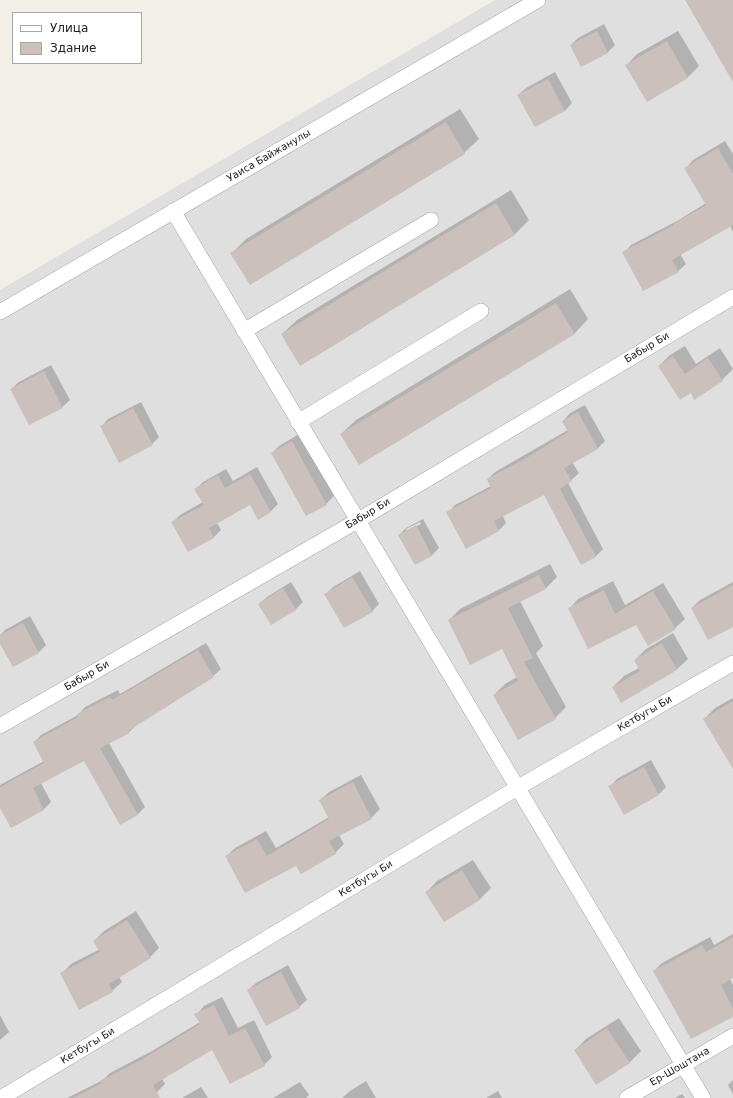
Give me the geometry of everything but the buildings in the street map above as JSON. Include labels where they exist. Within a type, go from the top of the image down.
[{"type":"street","name":"Уаиса Байжанулы","points":[[0,312],[538,0]]},
{"type":"street","points":[[173,211],[703,1098]]},
{"type":"street","points":[[244,331],[431,220]]},
{"type":"street","name":"Бабыр Би","points":[[0,726],[357,521],[733,297]]},
{"type":"street","points":[[298,422],[481,311]]},
{"type":"street","name":"Кетбугы Би","points":[[1,1098],[517,788],[733,663]]},
{"type":"street","name":"Ер-Шоштана","points":[[627,1098],[733,1036]]},
{"type":"shaded area","points":[[495,0],[733,0],[733,1098],[0,1098],[0,290]]}]
